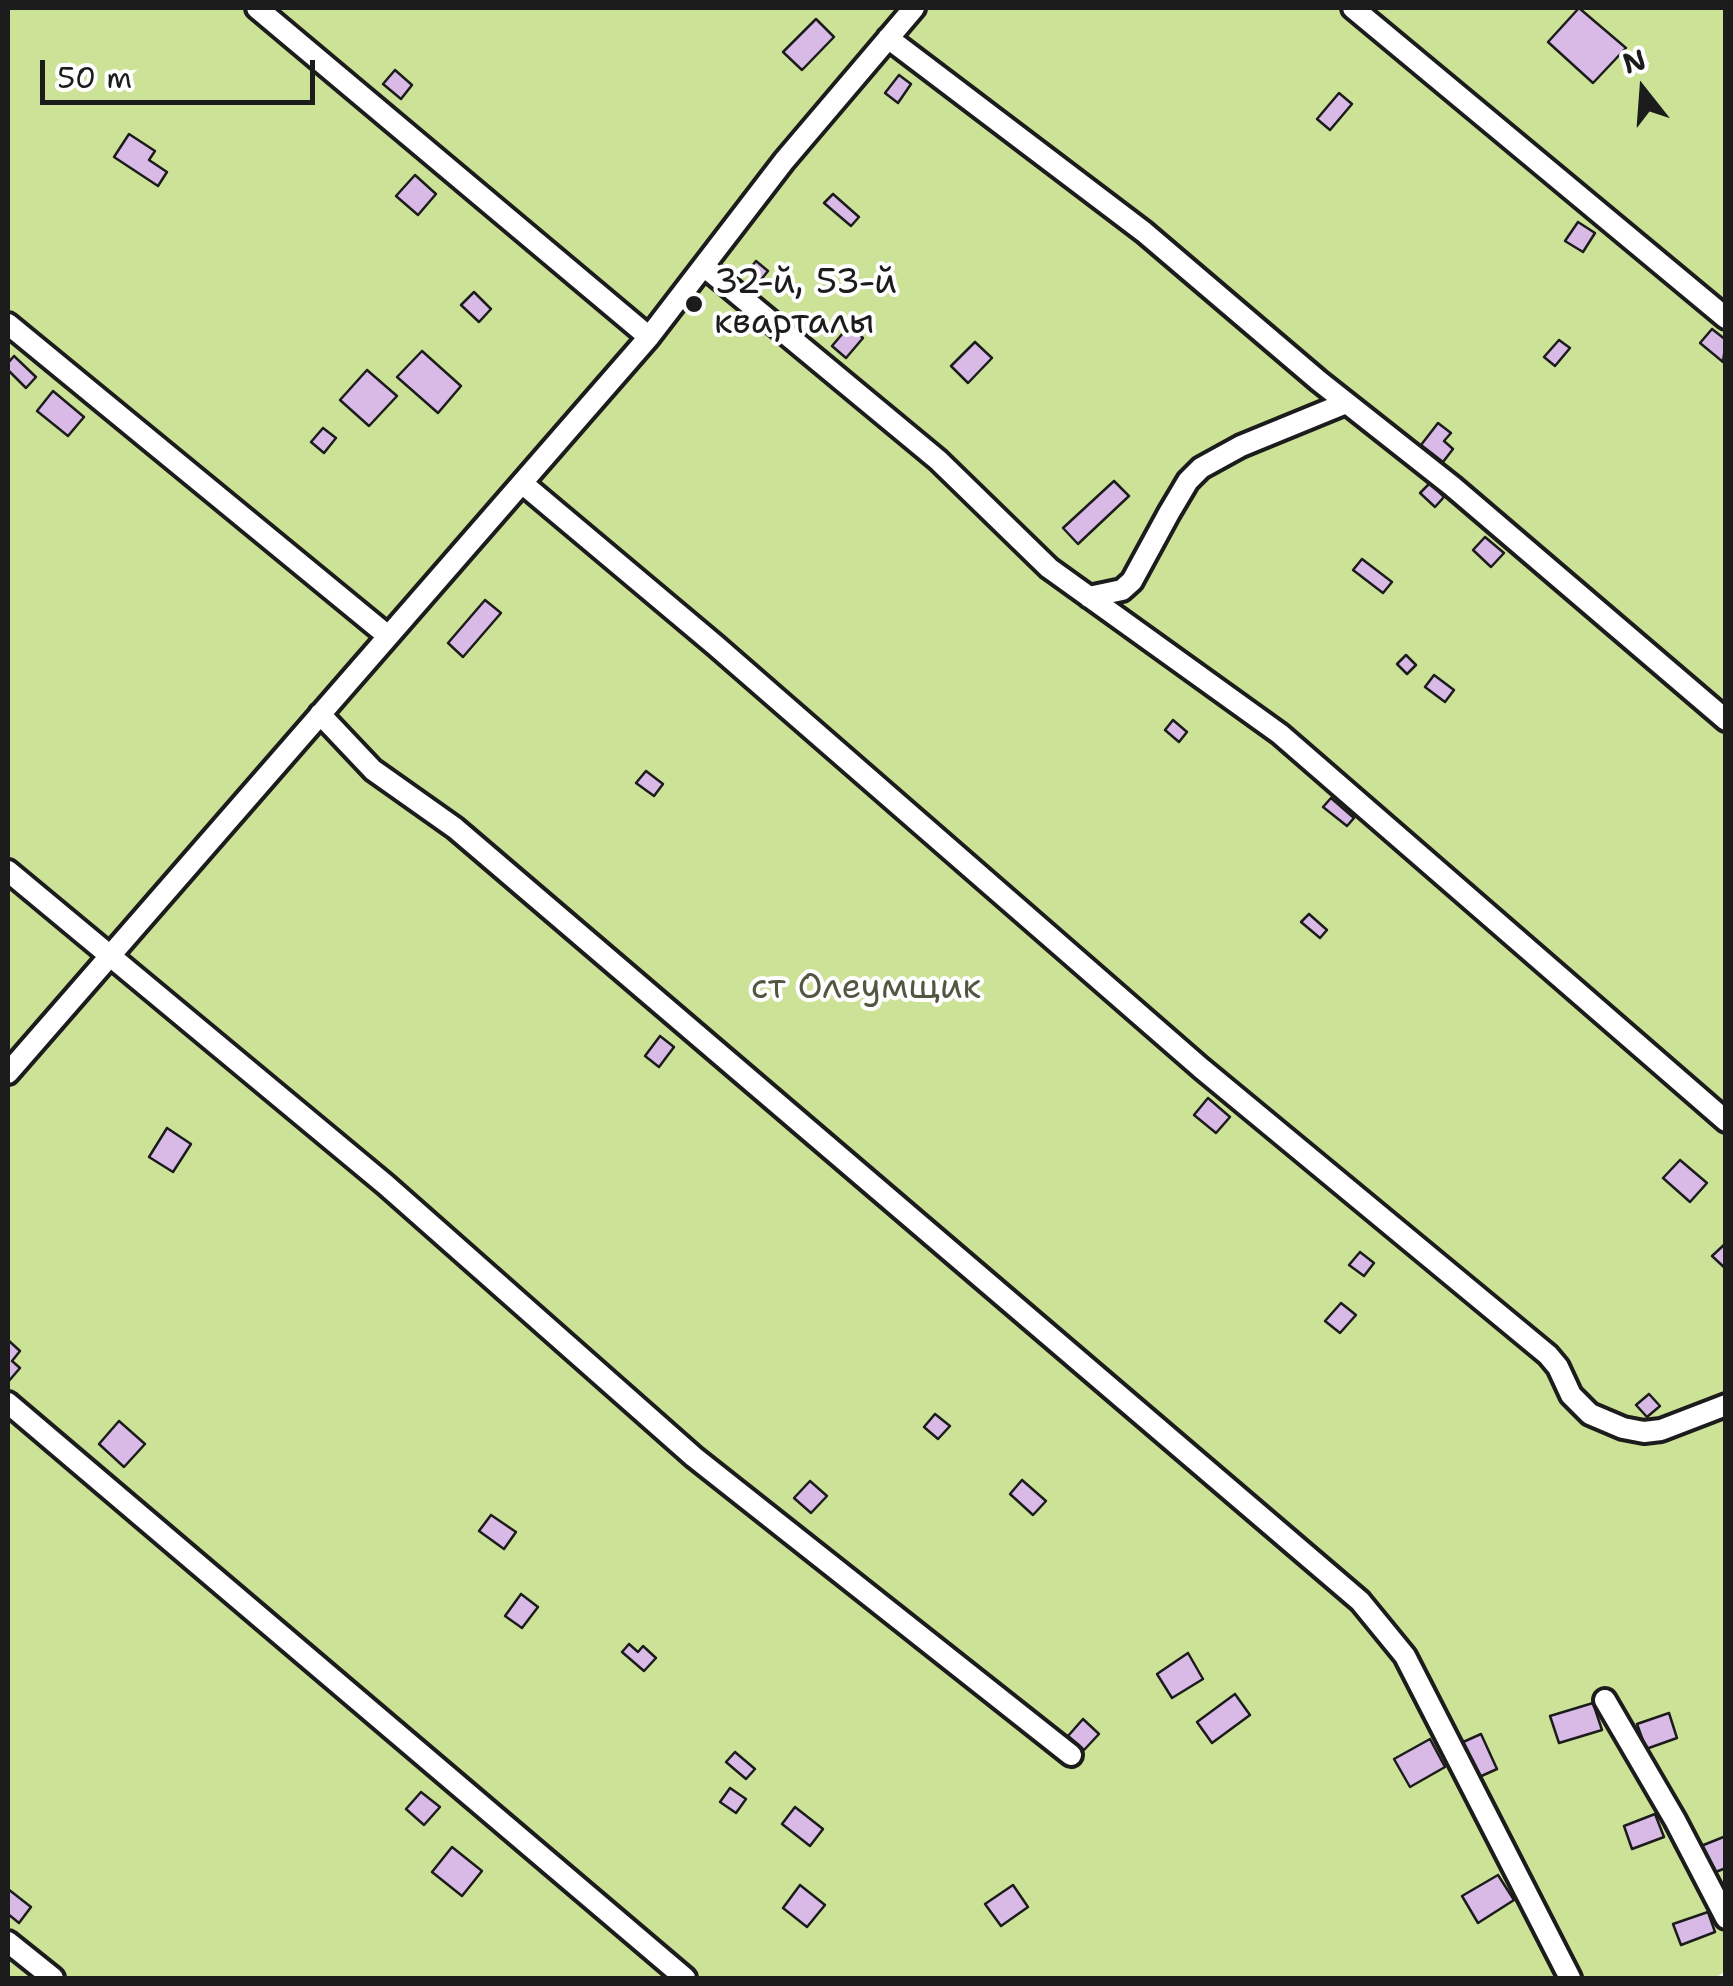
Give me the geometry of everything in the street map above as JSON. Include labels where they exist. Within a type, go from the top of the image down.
[{"type":"lane","points":[[257,8],[649,337]]},
{"type":"lane","points":[[8,1073],[649,337],[784,161],[914,8]]},
{"type":"lane","points":[[1353,8],[1726,318]]},
{"type":"lane","points":[[888,38],[1144,232],[1346,403],[1452,486],[1726,720]]},
{"type":"lane","points":[[705,267],[938,460],[1048,568],[1280,734],[1726,1121]]},
{"type":"lane","points":[[8,324],[388,636]]},
{"type":"lane","points":[[1089,598],[1122,590],[1132,582],[1188,481],[1201,468],[1242,446],[1346,403]]},
{"type":"lane","points":[[522,484],[715,645],[1201,1068],[1548,1355],[1571,1395],[1590,1414],[1612,1425],[1644,1432],[1661,1430],[1726,1406]]},
{"type":"lane","points":[[320,714],[373,770],[466,837],[1369,1610],[1405,1656],[1570,1978]]},
{"type":"lane","points":[[8,871],[386,1185],[694,1457],[1071,1755]]},
{"type":"lane","points":[[8,1403],[685,1978]]},
{"type":"lane","points":[[1605,1700],[1726,1918]]},
{"type":"lane","points":[[8,1942],[53,1978]]},
{"type":"green space","name":"ст Олеумщик","points":[[8,8],[1725,8],[1725,1971],[1716,1978],[8,1978]]},
{"type":"building","points":[[1579,8],[1626,48],[1593,83],[1548,42]]},
{"type":"building","points":[[816,19],[834,37],[802,70],[783,52]]},
{"type":"building","points":[[395,70],[412,85],[401,99],[383,84]]},
{"type":"building","points":[[899,75],[911,84],[898,103],[885,93]]},
{"type":"building","points":[[1339,93],[1352,104],[1330,130],[1317,119]]},
{"type":"building","points":[[129,134],[155,151],[149,160],[167,172],[158,186],[114,157]]},
{"type":"building","points":[[415,175],[436,194],[418,215],[396,196]]},
{"type":"building","points":[[833,194],[859,217],[851,226],[824,203]]},
{"type":"building","points":[[1578,222],[1595,233],[1583,252],[1565,241]]},
{"type":"building","points":[[756,261],[768,271],[760,281],[748,271]]},
{"type":"building","points":[[474,292],[491,309],[479,322],[461,305]]},
{"type":"building","points":[[849,326],[863,338],[846,358],[832,346]]},
{"type":"building","points":[[1712,329],[1726,340],[1723,362],[1700,343]]},
{"type":"building","points":[[1559,340],[1570,348],[1555,366],[1544,357]]},
{"type":"building","points":[[975,342],[992,358],[968,383],[951,366]]},
{"type":"building","points":[[422,351],[461,386],[438,413],[397,377]]},
{"type":"building","points":[[14,356],[36,377],[26,388],[8,370]]},
{"type":"building","points":[[367,370],[397,396],[369,426],[340,400]]},
{"type":"building","points":[[53,391],[84,417],[68,436],[37,411]]},
{"type":"building","points":[[1438,423],[1451,433],[1444,441],[1453,449],[1443,462],[1421,445]]},
{"type":"building","points":[[323,428],[336,438],[324,453],[311,442]]},
{"type":"building","points":[[1114,481],[1129,496],[1078,544],[1063,528]]},
{"type":"building","points":[[1430,483],[1444,497],[1435,507],[1420,493]]},
{"type":"building","points":[[1485,537],[1504,553],[1491,567],[1473,550]]},
{"type":"building","points":[[1362,559],[1392,582],[1383,593],[1353,570]]},
{"type":"building","points":[[485,600],[501,613],[463,657],[448,643]]},
{"type":"building","points":[[1406,655],[1416,665],[1407,674],[1397,664]]},
{"type":"building","points":[[1434,675],[1454,690],[1445,702],[1425,687]]},
{"type":"building","points":[[1173,720],[1187,732],[1179,742],[1165,730]]},
{"type":"building","points":[[646,771],[663,784],[654,796],[636,783]]},
{"type":"building","points":[[1331,798],[1354,818],[1347,826],[1323,807]]},
{"type":"building","points":[[1309,914],[1327,930],[1320,938],[1301,922]]},
{"type":"building","points":[[660,1036],[674,1047],[659,1067],[645,1056]]},
{"type":"building","points":[[1208,1098],[1230,1117],[1216,1133],[1194,1115]]},
{"type":"building","points":[[167,1128],[191,1144],[173,1172],[149,1157]]},
{"type":"building","points":[[1680,1160],[1707,1183],[1690,1202],[1663,1178]]},
{"type":"building","points":[[1726,1243],[1726,1269],[1712,1256]]},
{"type":"building","points":[[1360,1252],[1374,1263],[1364,1276],[1349,1265]]},
{"type":"building","points":[[1341,1303],[1356,1315],[1340,1333],[1325,1321]]},
{"type":"building","points":[[8,1340],[20,1351],[12,1361],[20,1368],[8,1382]]},
{"type":"building","points":[[1649,1394],[1660,1406],[1647,1417],[1636,1405]]},
{"type":"building","points":[[935,1414],[950,1426],[938,1439],[924,1427]]},
{"type":"building","points":[[119,1421],[145,1444],[124,1467],[99,1444]]},
{"type":"building","points":[[1022,1480],[1046,1501],[1033,1515],[1010,1494]]},
{"type":"building","points":[[810,1481],[827,1496],[811,1513],[794,1498]]},
{"type":"building","points":[[491,1515],[516,1532],[504,1549],[479,1531]]},
{"type":"building","points":[[521,1594],[538,1607],[522,1628],[505,1616]]},
{"type":"building","points":[[629,1644],[638,1652],[643,1646],[656,1658],[644,1671],[622,1652]]},
{"type":"building","points":[[1188,1653],[1203,1679],[1172,1698],[1157,1674]]},
{"type":"building","points":[[1235,1694],[1250,1715],[1212,1743],[1197,1722]]},
{"type":"building","points":[[1593,1703],[1602,1730],[1559,1743],[1550,1716]]},
{"type":"building","points":[[1669,1713],[1677,1738],[1646,1749],[1637,1724]]},
{"type":"building","points":[[1083,1719],[1099,1734],[1084,1750],[1068,1736]]},
{"type":"building","points":[[1481,1734],[1497,1769],[1477,1778],[1461,1743]]},
{"type":"building","points":[[1430,1739],[1445,1767],[1410,1787],[1394,1759]]},
{"type":"building","points":[[735,1752],[755,1769],[746,1779],[726,1762]]},
{"type":"building","points":[[730,1788],[746,1799],[736,1813],[720,1802]]},
{"type":"building","points":[[421,1792],[440,1807],[424,1825],[406,1809]]},
{"type":"building","points":[[795,1807],[823,1829],[810,1846],[782,1824]]},
{"type":"building","points":[[1655,1814],[1664,1837],[1632,1849],[1624,1826]]},
{"type":"building","points":[[1726,1836],[1726,1868],[1713,1873],[1701,1846]]},
{"type":"building","points":[[452,1847],[482,1871],[462,1896],[432,1872]]},
{"type":"building","points":[[1498,1875],[1514,1900],[1478,1923],[1462,1896]]},
{"type":"building","points":[[800,1885],[825,1905],[807,1927],[783,1908]]},
{"type":"building","points":[[1013,1885],[1028,1907],[1001,1926],[985,1904]]},
{"type":"building","points":[[8,1889],[31,1907],[19,1923],[8,1914]]},
{"type":"building","points":[[1708,1912],[1715,1932],[1681,1945],[1673,1924]]},
{"type":"place","name":"32-й, 53-й кварталы","points":[[694,304]]}]
